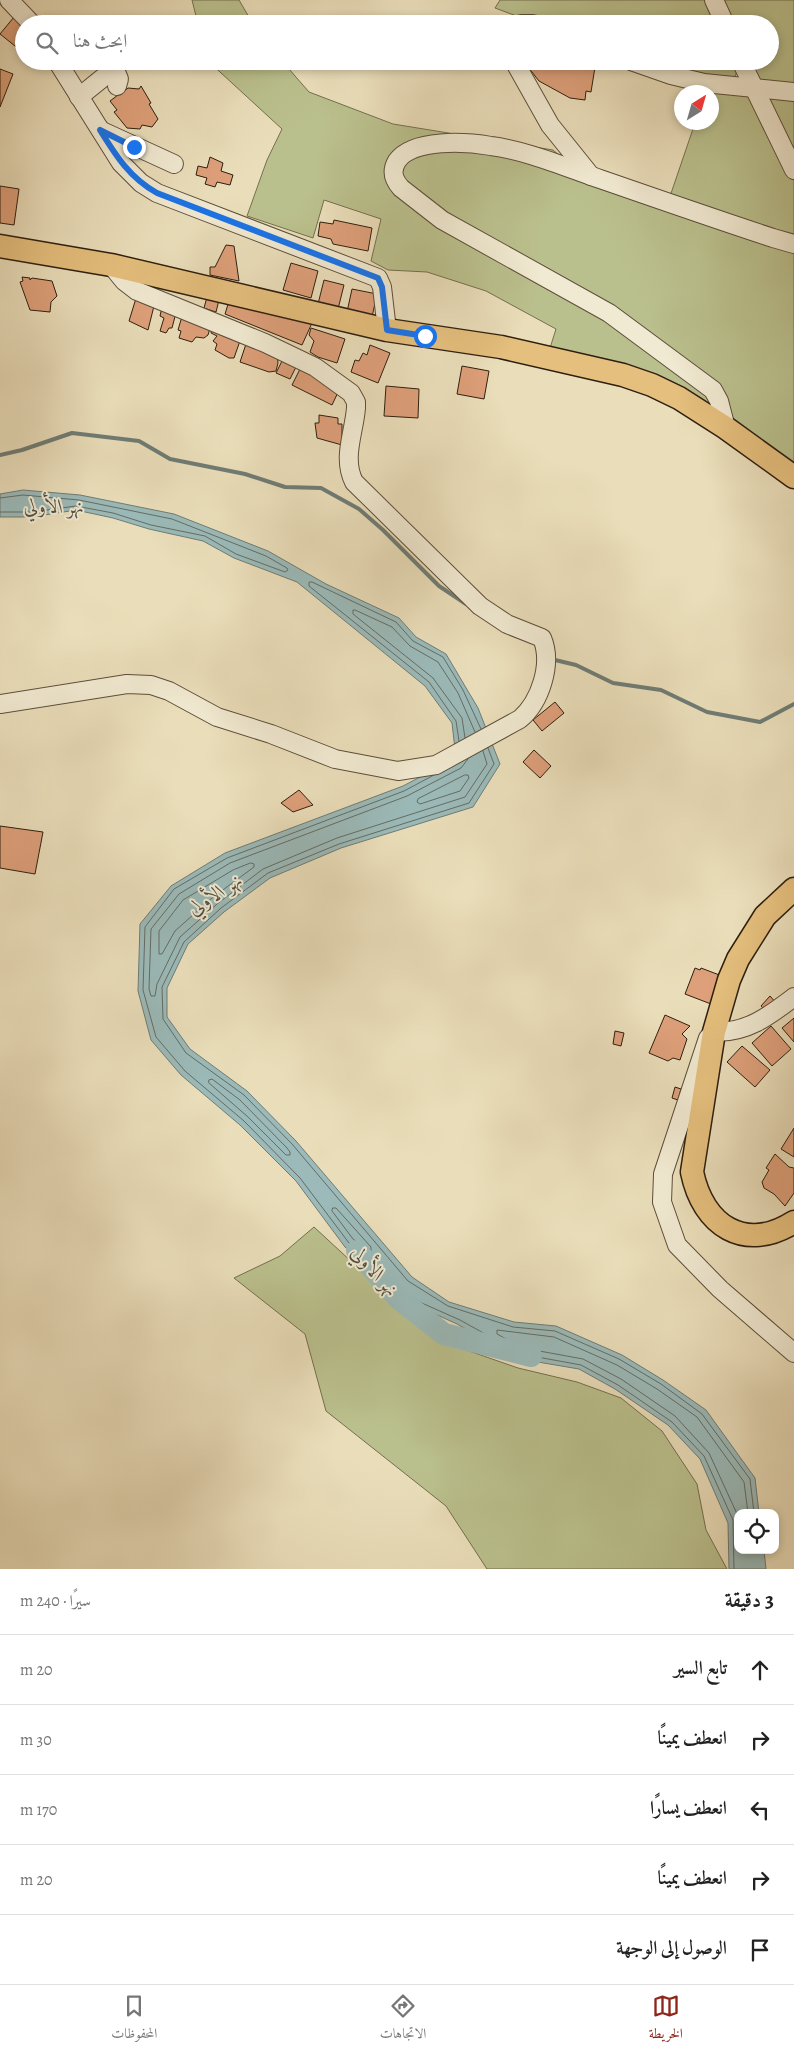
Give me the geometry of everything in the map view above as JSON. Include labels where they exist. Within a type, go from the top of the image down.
[{"type":"main road","points":[[0,246],[111,265],[387,330],[501,347],[623,375],[652,385],[679,398],[726,428],[794,477]]},
{"type":"main road","points":[[794,888],[765,916],[738,958],[729,980],[714,1032],[692,1172],[695,1189],[703,1205],[728,1229],[745,1235],[764,1235],[780,1230],[794,1222]]},
{"type":"street","points":[[9,0],[23,15]]},
{"type":"street","points":[[714,0],[720,15]]},
{"type":"street","points":[[62,70],[126,169],[141,183],[157,193],[378,278],[382,287],[387,330]]},
{"type":"street","points":[[519,70],[550,125],[592,176]]},
{"type":"street","points":[[657,70],[704,83],[794,92]]},
{"type":"street","points":[[745,70],[794,170]]},
{"type":"street","points":[[79,97],[110,72],[116,72],[119,79],[117,86]]},
{"type":"street","points":[[100,130],[174,164]]},
{"type":"street","points":[[726,428],[719,400],[713,390],[610,313],[442,220],[401,188],[393,175],[398,160],[411,149],[445,144],[469,144],[514,151],[794,244]]},
{"type":"street","points":[[0,704],[119,685],[138,684],[169,691],[217,717],[271,734],[335,759],[398,771],[436,765],[507,727],[525,715],[538,696],[546,655],[546,646],[542,638],[507,624],[480,606],[354,482],[350,474],[348,456],[356,408],[356,402],[351,392],[326,373],[294,356],[137,290],[124,281],[111,265]]},
{"type":"street","points":[[794,997],[746,1028],[728,1032],[714,1032],[708,1038],[664,1174],[662,1202],[677,1245],[720,1288],[794,1353]]},
{"type":"green space","points":[[192,0],[239,0],[248,15],[196,15]]},
{"type":"green space","points":[[500,0],[707,0],[713,15],[514,15],[495,8]]},
{"type":"green space","points":[[721,0],[794,0],[794,468],[699,399],[550,348],[556,329],[486,291],[427,272],[388,270],[371,261],[381,219],[324,200],[313,238],[247,216],[267,160],[282,129],[218,70],[290,70],[309,92],[393,124],[553,150],[598,188],[665,211],[693,130],[719,130],[719,91],[744,96],[748,70],[779,70],[779,15],[728,15]]},
{"type":"green space","points":[[685,70],[737,70],[734,79]]},
{"type":"green space","points":[[314,1227],[407,1313],[449,1344],[518,1368],[577,1382],[621,1398],[662,1431],[697,1484],[706,1530],[727,1569],[487,1569],[446,1506],[326,1411],[305,1334],[234,1278],[280,1256]]},
{"type":"water","points":[[23,490],[80,495],[174,514],[268,551],[326,584],[399,618],[416,637],[446,654],[478,708],[500,764],[473,807],[341,848],[270,878],[224,912],[188,944],[167,988],[167,1017],[190,1049],[247,1091],[296,1141],[412,1277],[449,1302],[514,1322],[556,1326],[622,1355],[663,1380],[706,1410],[755,1478],[759,1509],[734,1509],[734,1554],[764,1554],[766,1569],[729,1569],[728,1523],[700,1459],[668,1425],[615,1389],[579,1369],[520,1359],[457,1324],[413,1304],[345,1247],[296,1181],[240,1125],[181,1075],[151,1040],[138,991],[140,924],[171,886],[225,853],[403,786],[456,758],[452,723],[425,686],[297,582],[234,558],[203,541],[149,529],[113,518],[76,510],[32,517],[0,517],[0,494]]},
{"type":"building","points":[[14,17],[15,18],[15,46],[0,34]]},
{"type":"building","points":[[0,69],[13,74],[0,107]]},
{"type":"building","points":[[530,70],[595,70],[591,92],[586,91],[585,100],[570,98],[539,81]]},
{"type":"building","points":[[141,86],[158,119],[152,127],[142,125],[140,129],[127,128],[114,112],[117,110],[110,101],[118,95],[115,92],[121,88],[124,91],[128,88],[139,89]]},
{"type":"building","points":[[210,157],[223,163],[221,171],[233,175],[230,185],[217,182],[215,187],[205,184],[207,178],[196,175],[198,166],[207,168]]},
{"type":"building","points":[[0,186],[19,189],[14,225],[0,223]]},
{"type":"building","points":[[334,220],[372,228],[368,251],[333,244],[331,239],[318,236],[320,222],[333,224]]},
{"type":"building","points":[[226,245],[234,246],[239,281],[210,275],[210,267],[215,267]]},
{"type":"building","points":[[291,263],[318,271],[311,298],[283,290]]},
{"type":"building","points":[[22,277],[30,278],[30,280],[32,278],[52,281],[57,296],[51,302],[50,312],[30,310],[20,282],[23,281]]},
{"type":"building","points":[[324,280],[344,285],[338,309],[318,304]]},
{"type":"building","points":[[352,289],[377,294],[372,317],[347,312]]},
{"type":"building","points":[[137,295],[155,302],[148,330],[129,321]]},
{"type":"building","points":[[207,297],[219,300],[216,312],[204,308]]},
{"type":"building","points":[[229,301],[312,323],[302,345],[225,314]]},
{"type":"building","points":[[163,303],[177,309],[172,328],[169,328],[166,333],[160,331],[164,318],[160,316]]},
{"type":"building","points":[[183,313],[211,325],[208,335],[204,338],[196,337],[192,342],[179,338],[181,331],[178,330]]},
{"type":"building","points":[[213,325],[241,338],[234,358],[229,358],[215,350],[217,344],[213,341],[217,336],[211,333]]},
{"type":"building","points":[[311,328],[345,339],[337,363],[318,357],[310,352],[314,341],[309,335]]},
{"type":"building","points":[[248,338],[277,352],[278,363],[276,371],[269,372],[240,362]]},
{"type":"building","points":[[370,345],[390,353],[378,383],[351,372],[355,360],[359,361],[363,353],[367,355]]},
{"type":"building","points":[[282,361],[299,361],[290,379],[276,373]]},
{"type":"building","points":[[462,366],[489,371],[484,399],[457,394]]},
{"type":"building","points":[[301,367],[341,386],[332,405],[292,385]]},
{"type":"building","points":[[386,386],[419,389],[418,418],[384,416]]},
{"type":"building","points":[[319,415],[338,418],[338,424],[342,424],[342,445],[317,438],[315,423],[319,423]]},
{"type":"building","points":[[555,702],[564,713],[542,731],[533,720]]},
{"type":"building","points":[[534,750],[551,766],[540,778],[523,762]]},
{"type":"building","points":[[299,790],[313,805],[293,812],[281,803]]},
{"type":"building","points":[[0,826],[43,832],[35,874],[0,868]]},
{"type":"building","points":[[695,968],[700,970],[701,968],[722,976],[711,1004],[685,994]]},
{"type":"building","points":[[770,996],[777,1004],[768,1013],[761,1006]]},
{"type":"building","points":[[665,1015],[690,1026],[682,1034],[687,1039],[680,1060],[673,1058],[668,1061],[649,1053]]},
{"type":"building","points":[[794,1018],[794,1042],[782,1028]]},
{"type":"building","points":[[771,1026],[791,1049],[772,1066],[752,1043]]},
{"type":"building","points":[[615,1031],[624,1033],[621,1046],[613,1044]]},
{"type":"building","points":[[742,1046],[770,1070],[755,1087],[727,1062]]},
{"type":"building","points":[[675,1087],[681,1089],[678,1100],[672,1098]]},
{"type":"building","points":[[794,1128],[794,1157],[781,1149]]},
{"type":"building","points":[[775,1154],[789,1167],[794,1168],[794,1193],[785,1206],[774,1194],[764,1188],[762,1182],[769,1170],[766,1168]]},
{"type":"waterway","points":[[0,455],[22,450],[72,433],[139,441],[170,459],[245,474],[285,487],[321,488],[359,509],[383,530],[439,586],[466,604]]},
{"type":"waterway","points":[[555,660],[576,665],[613,683],[661,690],[707,712],[760,722],[794,704]]},
{"type":"waterway","name":"نهر الأولي","points":[[357,1251],[399,1299],[444,1334],[531,1356]]},
{"type":"route","points":[[134,147],[100,130],[132,176],[157,193],[378,278],[382,287],[387,330],[425,336]]}]
